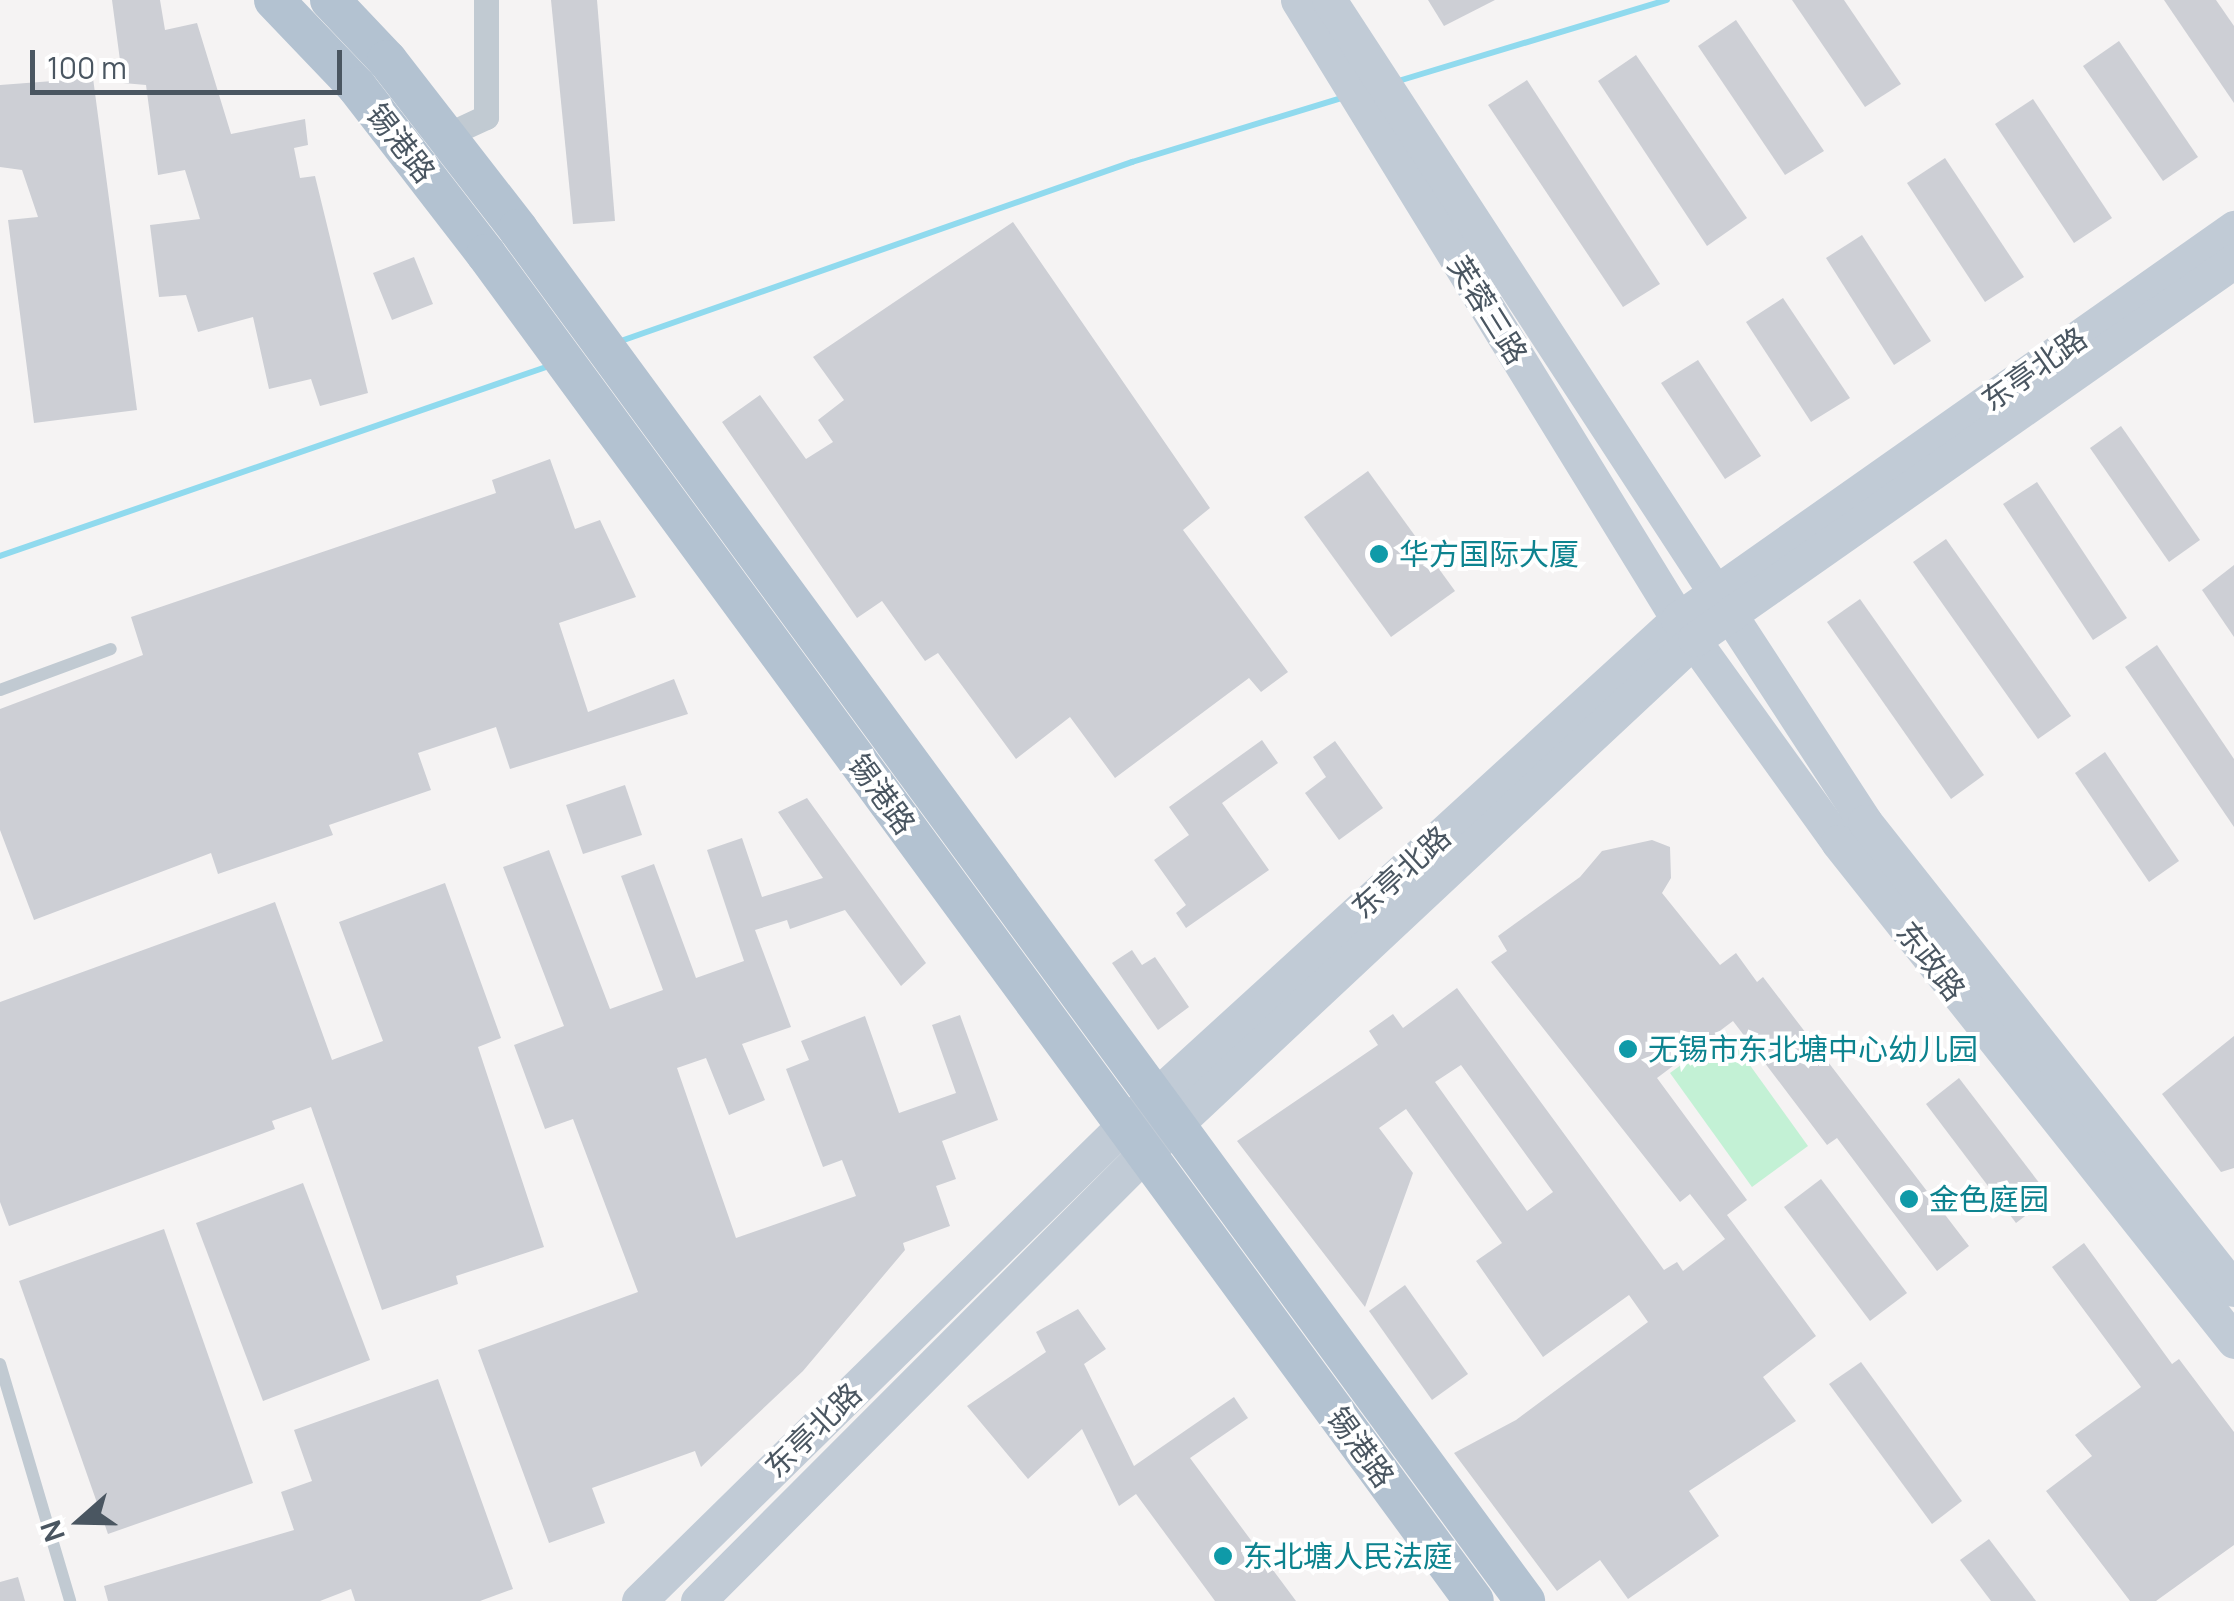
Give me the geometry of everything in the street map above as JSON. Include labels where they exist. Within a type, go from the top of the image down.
[{"type":"main road","name":"锡港路","points":[[274,0],[356,87],[1148,1126],[1525,1601]]},
{"type":"main road","name":"锡港路","points":[[330,0],[447,135],[616,362],[1474,1601]]},
{"type":"main road","name":"芙蓉三路","points":[[1298,0],[1340,42],[1404,143],[1720,606]]},
{"type":"main road","name":"芙蓉三路","points":[[1329,0],[1340,42]]},
{"type":"main road","name":"芙蓉三路","points":[[1404,143],[1687,629]]},
{"type":"main road","name":"东亭北路","points":[[1720,606],[2234,228]]},
{"type":"main road","name":"东亭北路","points":[[638,1601],[1687,629],[2234,261]]},
{"type":"main road","name":"东政路","points":[[1720,606],[1865,822],[2234,1289]]},
{"type":"main road","name":"东政路","points":[[1687,629],[1838,842],[2234,1340]]},
{"type":"main road","name":"东亭北路","points":[[698,1601],[1148,1126]]},
{"type":"street","points":[[447,135],[486,116],[486,0]]},
{"type":"lane","points":[[0,690],[111,649]]},
{"type":"lane","points":[[0,1364],[70,1601]]},
{"type":"green space","points":[[1726,1032],[1808,1146],[1752,1187],[1670,1073]]},
{"type":"building","points":[[112,0],[160,0],[165,30],[197,23],[231,134],[305,119],[308,145],[294,148],[300,178],[315,176],[368,393],[320,406],[311,379],[269,389],[253,317],[198,332],[186,295],[159,297],[150,225],[200,219],[185,170],[158,175],[146,85],[123,83]]},
{"type":"building","points":[[551,0],[597,0],[615,221],[573,224]]},
{"type":"building","points":[[1428,0],[1495,0],[1444,26]]},
{"type":"building","points":[[1792,0],[1844,0],[1901,84],[1865,107]]},
{"type":"building","points":[[2164,0],[2216,0],[2234,26],[2234,103]]},
{"type":"building","points":[[1736,20],[1824,151],[1785,175],[1698,46]]},
{"type":"building","points":[[2119,41],[2198,157],[2163,181],[2083,66]]},
{"type":"building","points":[[1636,55],[1747,218],[1707,246],[1598,81]]},
{"type":"building","points":[[93,78],[137,410],[34,423],[8,220],[38,217],[22,170],[0,167],[0,85]]},
{"type":"building","points":[[1527,80],[1660,284],[1623,307],[1488,105]]},
{"type":"building","points":[[2033,99],[2112,218],[2074,243],[1995,124]]},
{"type":"building","points":[[1945,158],[2024,277],[1985,302],[1907,183]]},
{"type":"building","points":[[1013,222],[1210,508],[1183,530],[1288,672],[1261,692],[1249,678],[1115,778],[1070,717],[1016,759],[938,653],[925,661],[882,601],[857,618],[722,422],[760,395],[806,459],[833,442],[818,420],[844,400],[813,357]]},
{"type":"building","points":[[1862,235],[1931,341],[1894,365],[1826,258]]},
{"type":"building","points":[[414,257],[433,304],[392,320],[373,273]]},
{"type":"building","points":[[1783,298],[1850,398],[1811,422],[1746,322]]},
{"type":"building","points":[[1698,360],[1761,456],[1725,479],[1661,383]]},
{"type":"building","points":[[2121,426],[2200,540],[2169,562],[2090,448]]},
{"type":"building","points":[[550,459],[575,529],[600,520],[636,597],[559,623],[588,712],[674,679],[688,714],[510,769],[496,727],[418,753],[431,790],[329,825],[333,835],[218,874],[211,853],[34,920],[0,830],[0,709],[143,655],[131,617],[496,493],[492,480]]},
{"type":"building","name":"华方国际大厦","points":[[1368,471],[1455,591],[1391,637],[1304,517]]},
{"type":"building","points":[[2037,482],[2127,618],[2093,640],[2003,504]]},
{"type":"building","points":[[1946,539],[2071,716],[2038,739],[1913,562]]},
{"type":"building","points":[[2234,565],[2234,637],[2202,590]]},
{"type":"building","points":[[1860,599],[1984,775],[1951,799],[1827,622]]},
{"type":"building","points":[[2157,645],[2234,759],[2234,827],[2125,667]]},
{"type":"building","points":[[1262,740],[1278,763],[1222,803],[1269,870],[1186,928],[1176,913],[1186,905],[1154,860],[1189,835],[1169,807]]},
{"type":"building","points":[[1335,741],[1383,808],[1339,840],[1305,793],[1326,777],[1313,757]]},
{"type":"building","points":[[2105,752],[2179,861],[2149,882],[2075,773]]},
{"type":"building","points":[[625,785],[642,835],[583,854],[566,805]]},
{"type":"building","points":[[807,798],[926,963],[901,986],[845,910],[790,929],[787,920],[755,930],[791,1027],[742,1044],[765,1100],[729,1115],[706,1058],[677,1068],[736,1238],[856,1196],[842,1160],[823,1167],[786,1069],[809,1060],[801,1041],[865,1016],[899,1113],[956,1093],[932,1025],[960,1015],[998,1120],[942,1141],[956,1179],[936,1186],[950,1226],[903,1243],[905,1250],[803,1371],[701,1467],[695,1451],[592,1488],[605,1523],[549,1543],[478,1350],[638,1292],[573,1119],[545,1129],[514,1045],[564,1026],[503,867],[549,850],[610,1009],[663,990],[621,876],[654,864],[696,978],[744,961],[707,850],[742,838],[762,897],[823,878],[778,812]]},
{"type":"building","points":[[1652,840],[1670,847],[1671,878],[1662,893],[1720,965],[1736,953],[1757,982],[1763,977],[1969,1246],[1937,1271],[1837,1138],[1827,1145],[1733,1021],[1657,1078],[1747,1200],[1727,1215],[1816,1336],[1763,1377],[1796,1421],[1689,1491],[1719,1536],[1628,1599],[1600,1560],[1557,1591],[1454,1453],[1516,1420],[1648,1322],[1629,1295],[1543,1357],[1476,1261],[1502,1243],[1406,1109],[1379,1128],[1413,1173],[1365,1307],[1237,1141],[1378,1045],[1369,1031],[1393,1014],[1403,1028],[1457,988],[1664,1270],[1677,1262],[1683,1271],[1725,1239],[1690,1194],[1680,1202],[1491,962],[1507,951],[1498,936],[1580,877],[1602,851]],"holes":[[[1461,1065],[1553,1192],[1527,1211],[1435,1082]]]},
{"type":"building","points":[[445,883],[501,1038],[478,1047],[544,1247],[456,1276],[458,1284],[382,1310],[311,1107],[272,1121],[275,1129],[9,1226],[0,1202],[0,1002],[275,902],[332,1060],[383,1041],[339,922]]},
{"type":"building","points":[[1132,950],[1142,965],[1155,957],[1189,1007],[1158,1030],[1112,963]]},
{"type":"building","points":[[2234,1036],[2234,1168],[2221,1172],[2162,1094]]},
{"type":"building","points":[[1959,1078],[2050,1197],[2016,1223],[1926,1104]]},
{"type":"building","points":[[1821,1179],[1907,1293],[1870,1321],[1784,1207]]},
{"type":"building","points":[[303,1183],[370,1360],[263,1401],[196,1223]]},
{"type":"building","points":[[164,1229],[253,1483],[108,1534],[19,1281]]},
{"type":"building","points":[[2084,1243],[2172,1364],[2179,1359],[2234,1432],[2234,1545],[2156,1601],[2130,1601],[2046,1491],[2092,1456],[2075,1435],[2141,1387],[2052,1267]]},
{"type":"building","points":[[1405,1285],[1468,1374],[1432,1400],[1369,1311]]},
{"type":"building","points":[[1078,1309],[1106,1349],[1084,1364],[1134,1466],[1234,1397],[1248,1418],[1190,1458],[1296,1601],[1215,1601],[1136,1494],[1119,1506],[1082,1429],[1028,1479],[967,1406],[1046,1352],[1036,1332]]},
{"type":"building","points":[[1861,1362],[1962,1501],[1932,1524],[1829,1384]]},
{"type":"building","points":[[438,1379],[513,1589],[480,1601],[355,1601],[351,1589],[320,1601],[108,1601],[104,1586],[294,1530],[281,1492],[312,1481],[294,1430]]},
{"type":"building","points":[[1989,1539],[2036,1601],[1991,1601],[1960,1560]]},
{"type":"building","points":[[18,1577],[25,1601],[0,1601],[0,1582]]},
{"type":"waterway","points":[[1395,82],[1667,0]]},
{"type":"waterway","points":[[618,342],[1132,162],[1345,97]]},
{"type":"waterway","points":[[0,556],[549,366]]},
{"type":"place","name":"华方国际大厦","points":[[1379,554]]},
{"type":"place","name":"无锡市东北塘中心幼儿园","points":[[1628,1049]]},
{"type":"place","name":"金色庭园","points":[[1909,1199]]},
{"type":"place","name":"东北塘人民法庭","points":[[1223,1556]]}]
